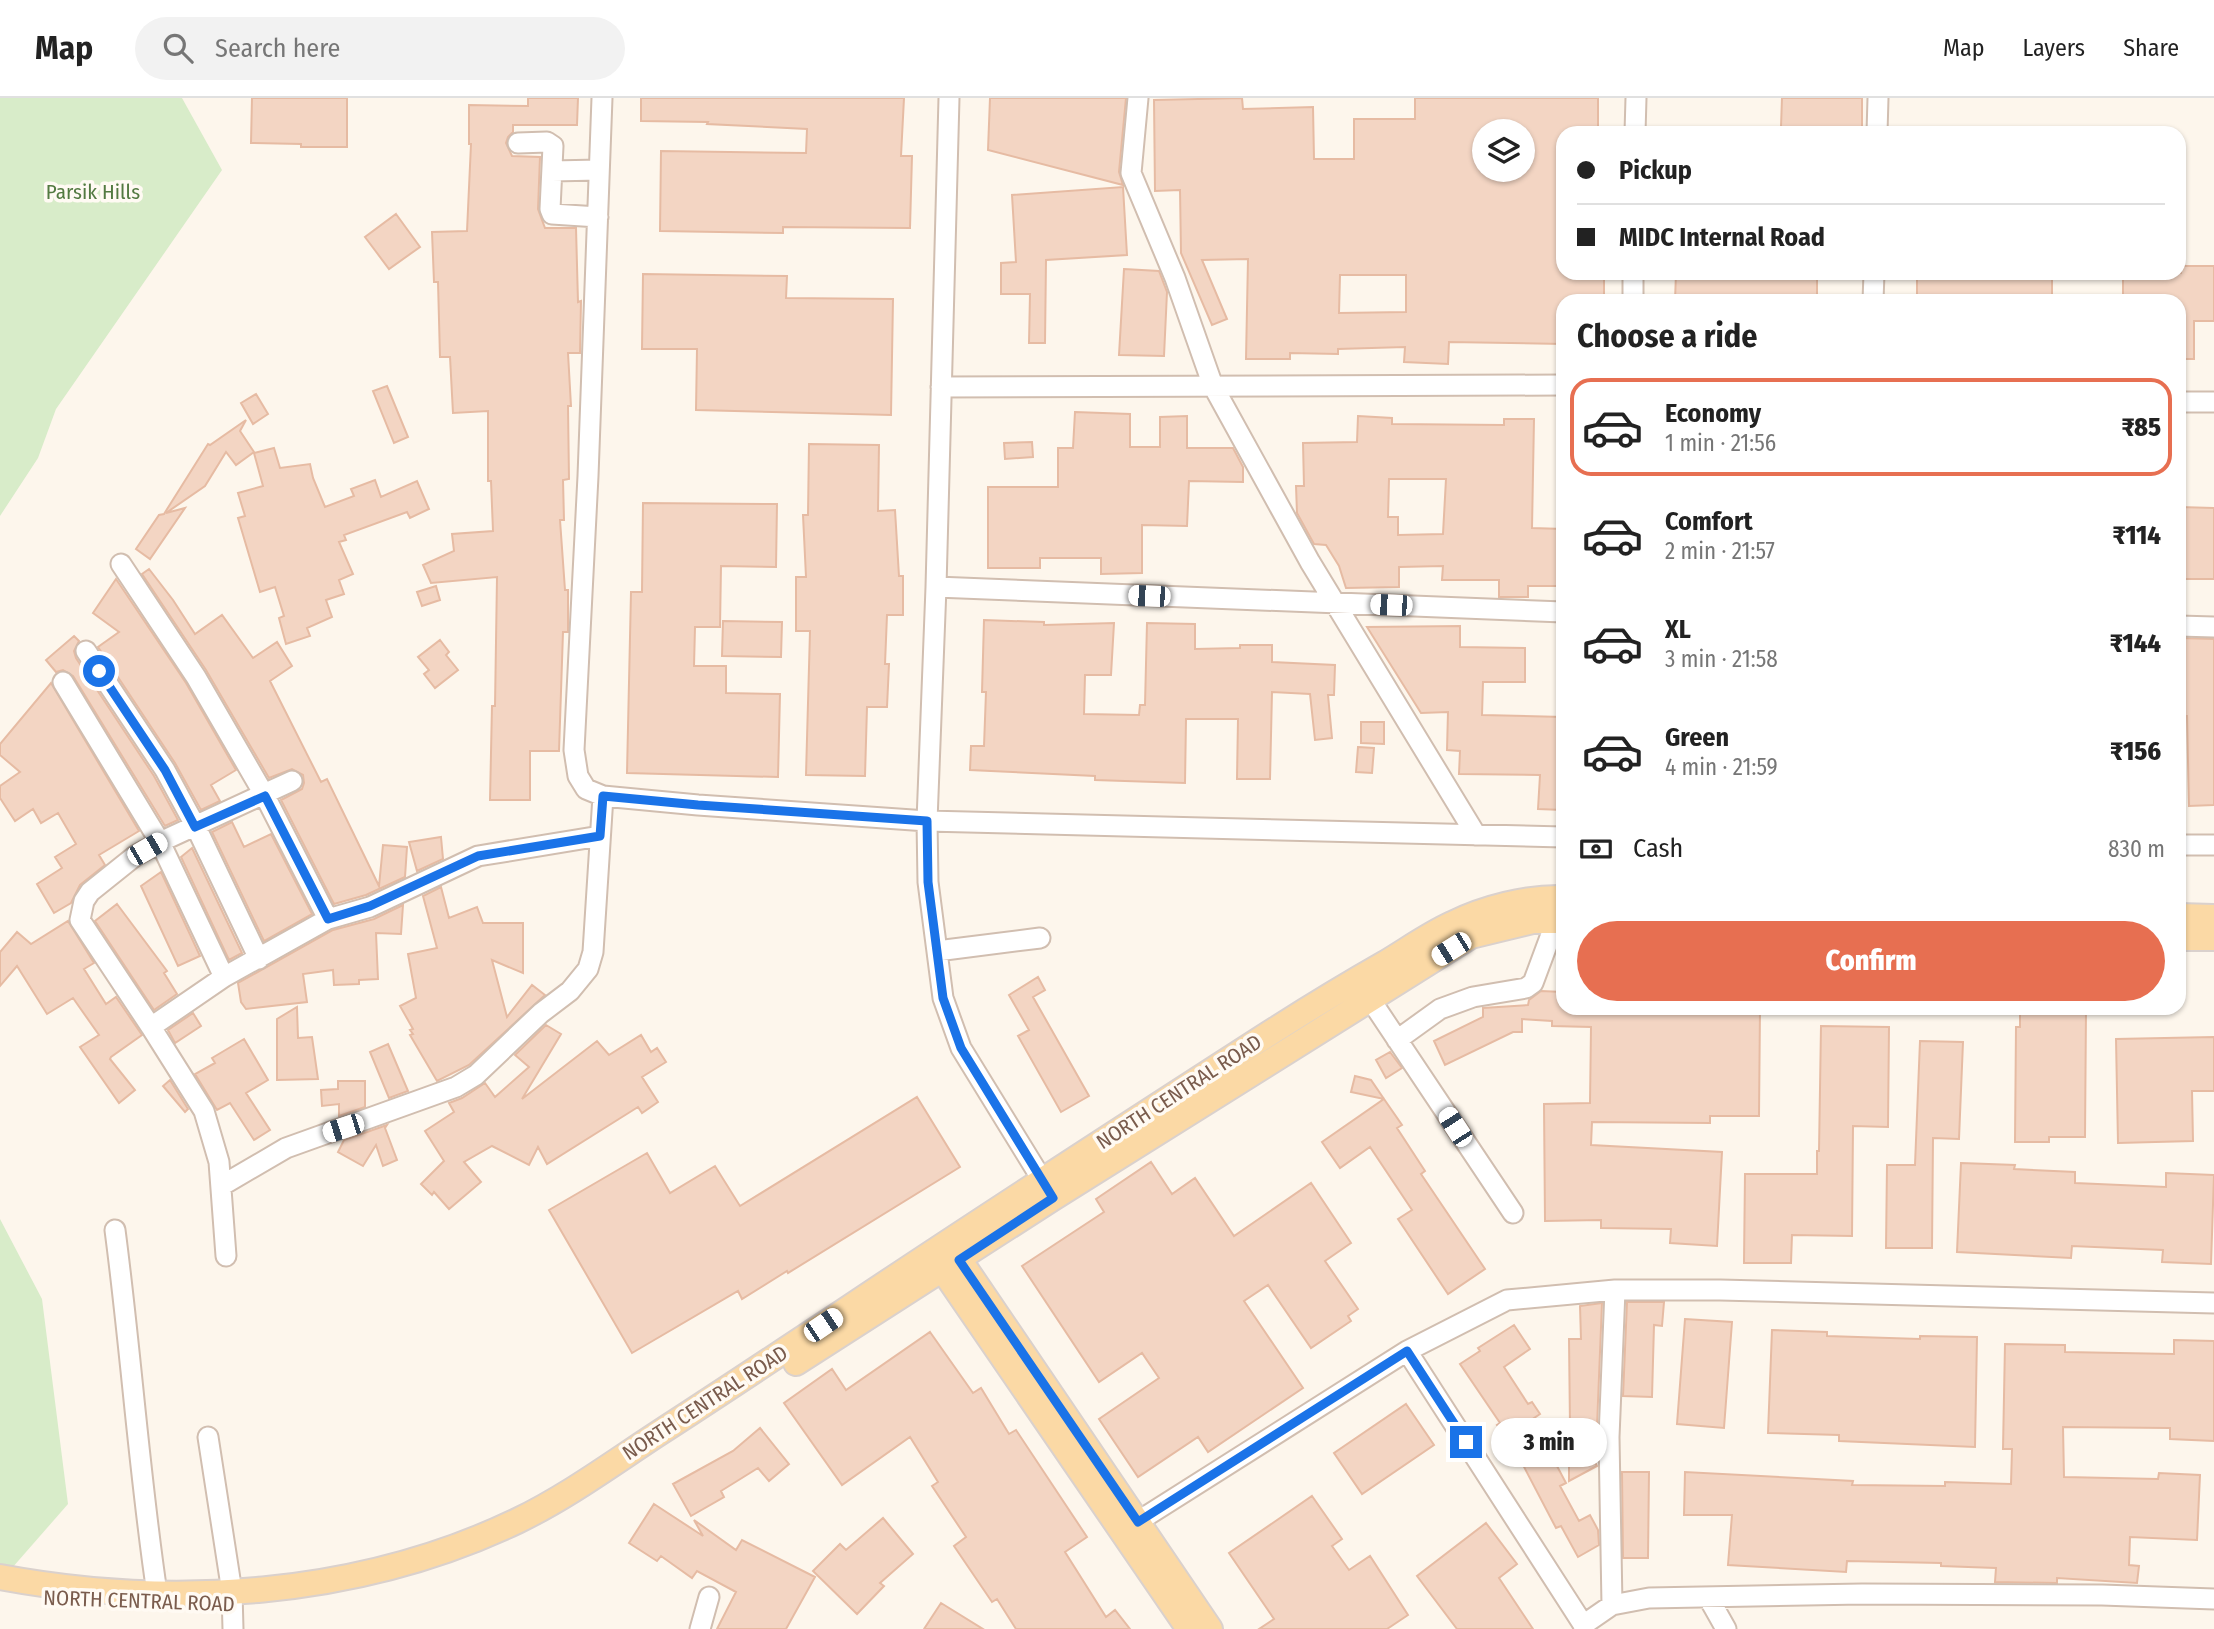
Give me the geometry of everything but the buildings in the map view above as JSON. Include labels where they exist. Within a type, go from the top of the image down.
[{"type":"main road","name":"NORTH CENTRAL ROAD","points":[[0,1594],[81,1604],[232,1609],[395,1581],[446,1564],[529,1529],[596,1491],[1048,1189],[1325,998],[1454,922],[1502,907],[1550,898],[1556,907]]},
{"type":"main road","name":"NORTH CENTRAL ROAD","points":[[1048,1189],[1370,999],[1471,936],[1556,914]]},
{"type":"main road","points":[[2186,916],[2214,917]]},
{"type":"main road","points":[[2186,939],[2214,938]]},
{"type":"main road","points":[[945,1256],[1130,1527],[1210,1629]]},
{"type":"main road","points":[[1130,1527],[1189,1629]]},
{"type":"main road","name":"NORTH CENTRAL ROAD","points":[[0,1577],[108,1592],[157,1593],[232,1609]]},
{"type":"street","points":[[602,98],[588,476],[574,750],[578,776],[586,789],[603,796],[698,805],[927,821],[1556,837]]},
{"type":"street","points":[[948,98],[936,587],[927,821],[928,882],[943,998],[961,1048],[1048,1189]]},
{"type":"street","points":[[1138,98],[1130,173],[1175,278],[1213,386],[1279,507],[1476,835]]},
{"type":"street","points":[[1635,126],[1636,98]]},
{"type":"street","points":[[1877,126],[1878,98]]},
{"type":"street","points":[[517,143],[551,143],[552,214],[598,217]]},
{"type":"street","points":[[552,171],[600,170]]},
{"type":"street","points":[[941,387],[1556,385]]},
{"type":"street","points":[[2186,402],[2214,402]]},
{"type":"street","points":[[121,564],[197,677],[265,796],[328,919]]},
{"type":"street","points":[[936,587],[1556,612]]},
{"type":"street","points":[[2186,626],[2214,627]]},
{"type":"street","points":[[86,651],[165,770],[259,959]]},
{"type":"street","points":[[63,682],[160,842],[224,977]]},
{"type":"street","points":[[226,1256],[219,1163],[204,1111],[80,920],[80,912],[90,892],[135,856],[292,781]]},
{"type":"street","points":[[221,1186],[286,1149],[456,1087],[476,1075],[541,1013],[570,991],[588,969],[593,952],[603,796]]},
{"type":"street","points":[[151,1027],[224,977],[328,919],[370,906],[478,856],[600,836]]},
{"type":"street","points":[[2186,845],[2214,845]]},
{"type":"street","points":[[1397,1040],[1440,1009],[1474,997],[1527,988],[1533,983],[1556,923]]},
{"type":"street","points":[[937,951],[1040,938]]},
{"type":"street","points":[[1370,999],[1513,1213]]},
{"type":"street","points":[[115,1230],[127,1322],[144,1509],[157,1593]]},
{"type":"street","points":[[1130,1527],[1407,1351],[1507,1300],[1615,1290],[1720,1290],[2214,1303]]},
{"type":"street","points":[[1612,1605],[1609,1451],[1615,1290]]},
{"type":"street","points":[[1407,1351],[1585,1627],[1612,1605],[1650,1598],[1862,1594],[2102,1595],[2214,1600]]},
{"type":"street","points":[[208,1437],[232,1609]]},
{"type":"street","points":[[700,1629],[709,1597]]},
{"type":"street","points":[[1708,1597],[1726,1629]]},
{"type":"green space","name":"Parsik Hills","points":[[0,98],[182,98],[222,170],[56,409],[38,458],[0,516]]},
{"type":"green space","points":[[0,1219],[42,1299],[68,1504],[12,1568],[0,1564]]},
{"type":"route","points":[[99,671],[165,770],[195,827],[265,796],[328,919],[370,906],[478,856],[600,836],[603,796],[927,821],[928,882],[943,998],[961,1048],[1053,1198],[959,1260],[1138,1522],[1407,1351],[1466,1442]]}]
